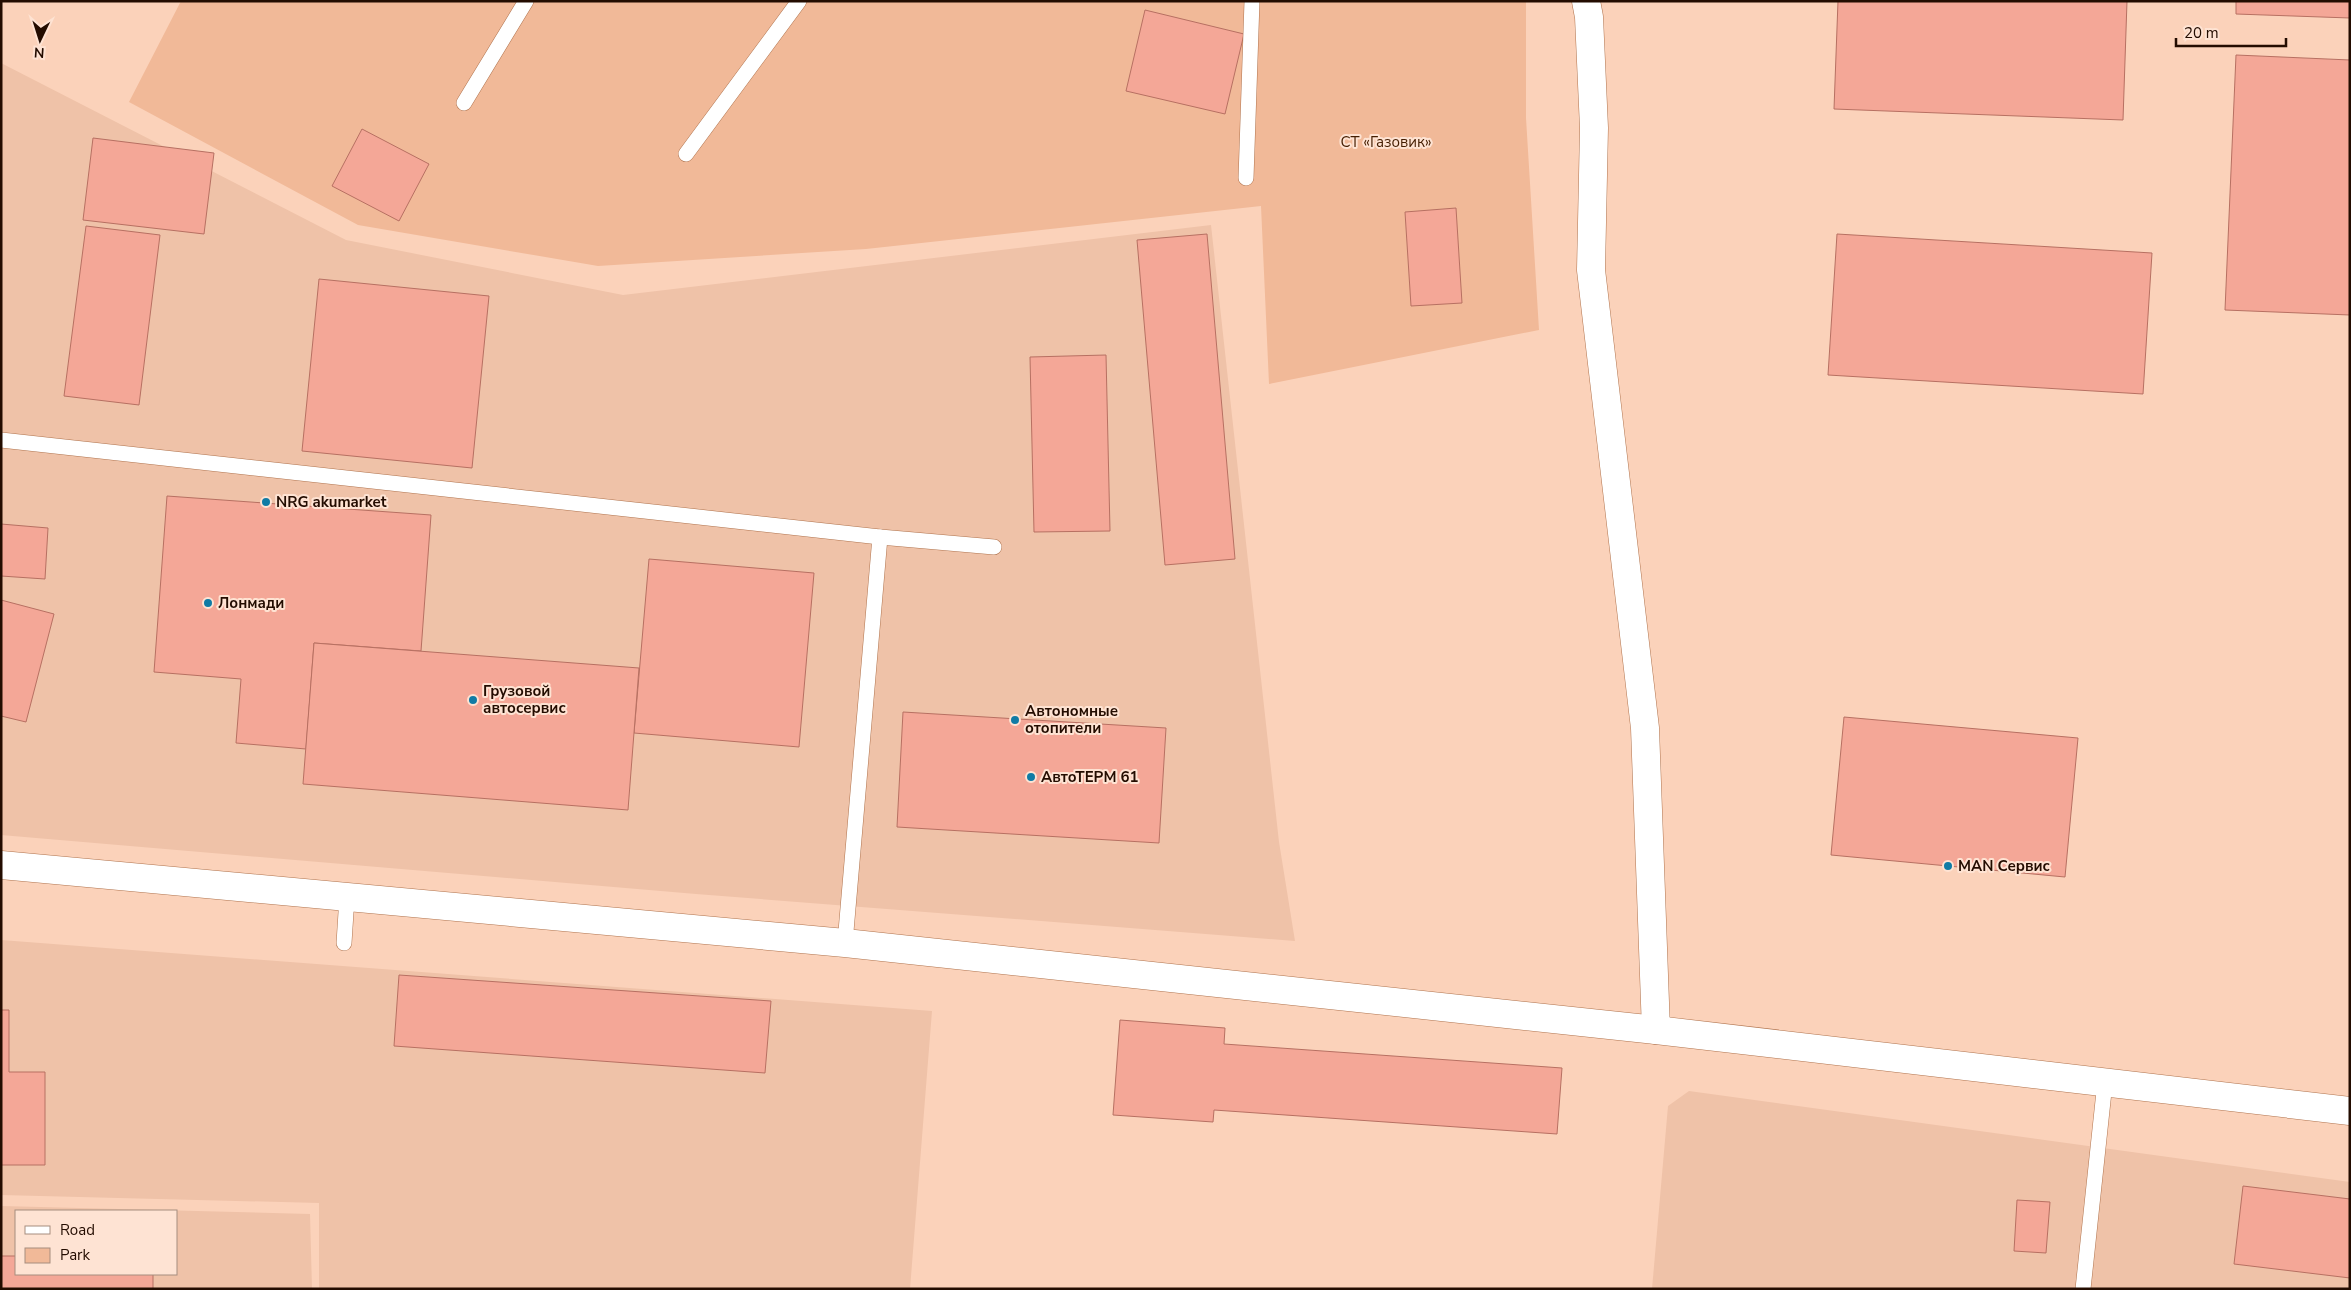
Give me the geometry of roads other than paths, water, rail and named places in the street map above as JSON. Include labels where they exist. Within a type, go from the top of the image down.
[{"type":"street","points":[[1586,1],[1589,17],[1594,128],[1591,270],[1645,728],[1656,1030]]},
{"type":"street","points":[[1,865],[845,942],[1656,1030],[2350,1111]]},
{"type":"lane","points":[[464,103],[526,1]]},
{"type":"lane","points":[[686,154],[799,1]]},
{"type":"lane","points":[[1237,1],[1251,8],[1246,178]]},
{"type":"lane","points":[[1,440],[880,537],[994,547]]},
{"type":"lane","points":[[845,942],[880,537]]},
{"type":"lane","points":[[344,944],[347,897]]},
{"type":"lane","points":[[2082,1289],[2105,1082]]},
{"type":"place","name":"NRG akumarket","points":[[266,502]]},
{"type":"place","name":"Лонмади","points":[[208,603]]},
{"type":"place","name":"Грузовой автосервис","points":[[473,700]]},
{"type":"place","name":"Автономные отопители","points":[[1015,720]]},
{"type":"place","name":"АвтоТЕРМ 61","points":[[1031,777]]},
{"type":"place","name":"MAN Сервис","points":[[1948,866]]},
{"type":"park label","name":"СТ «Газовик»","points":[[1386,142]]}]
